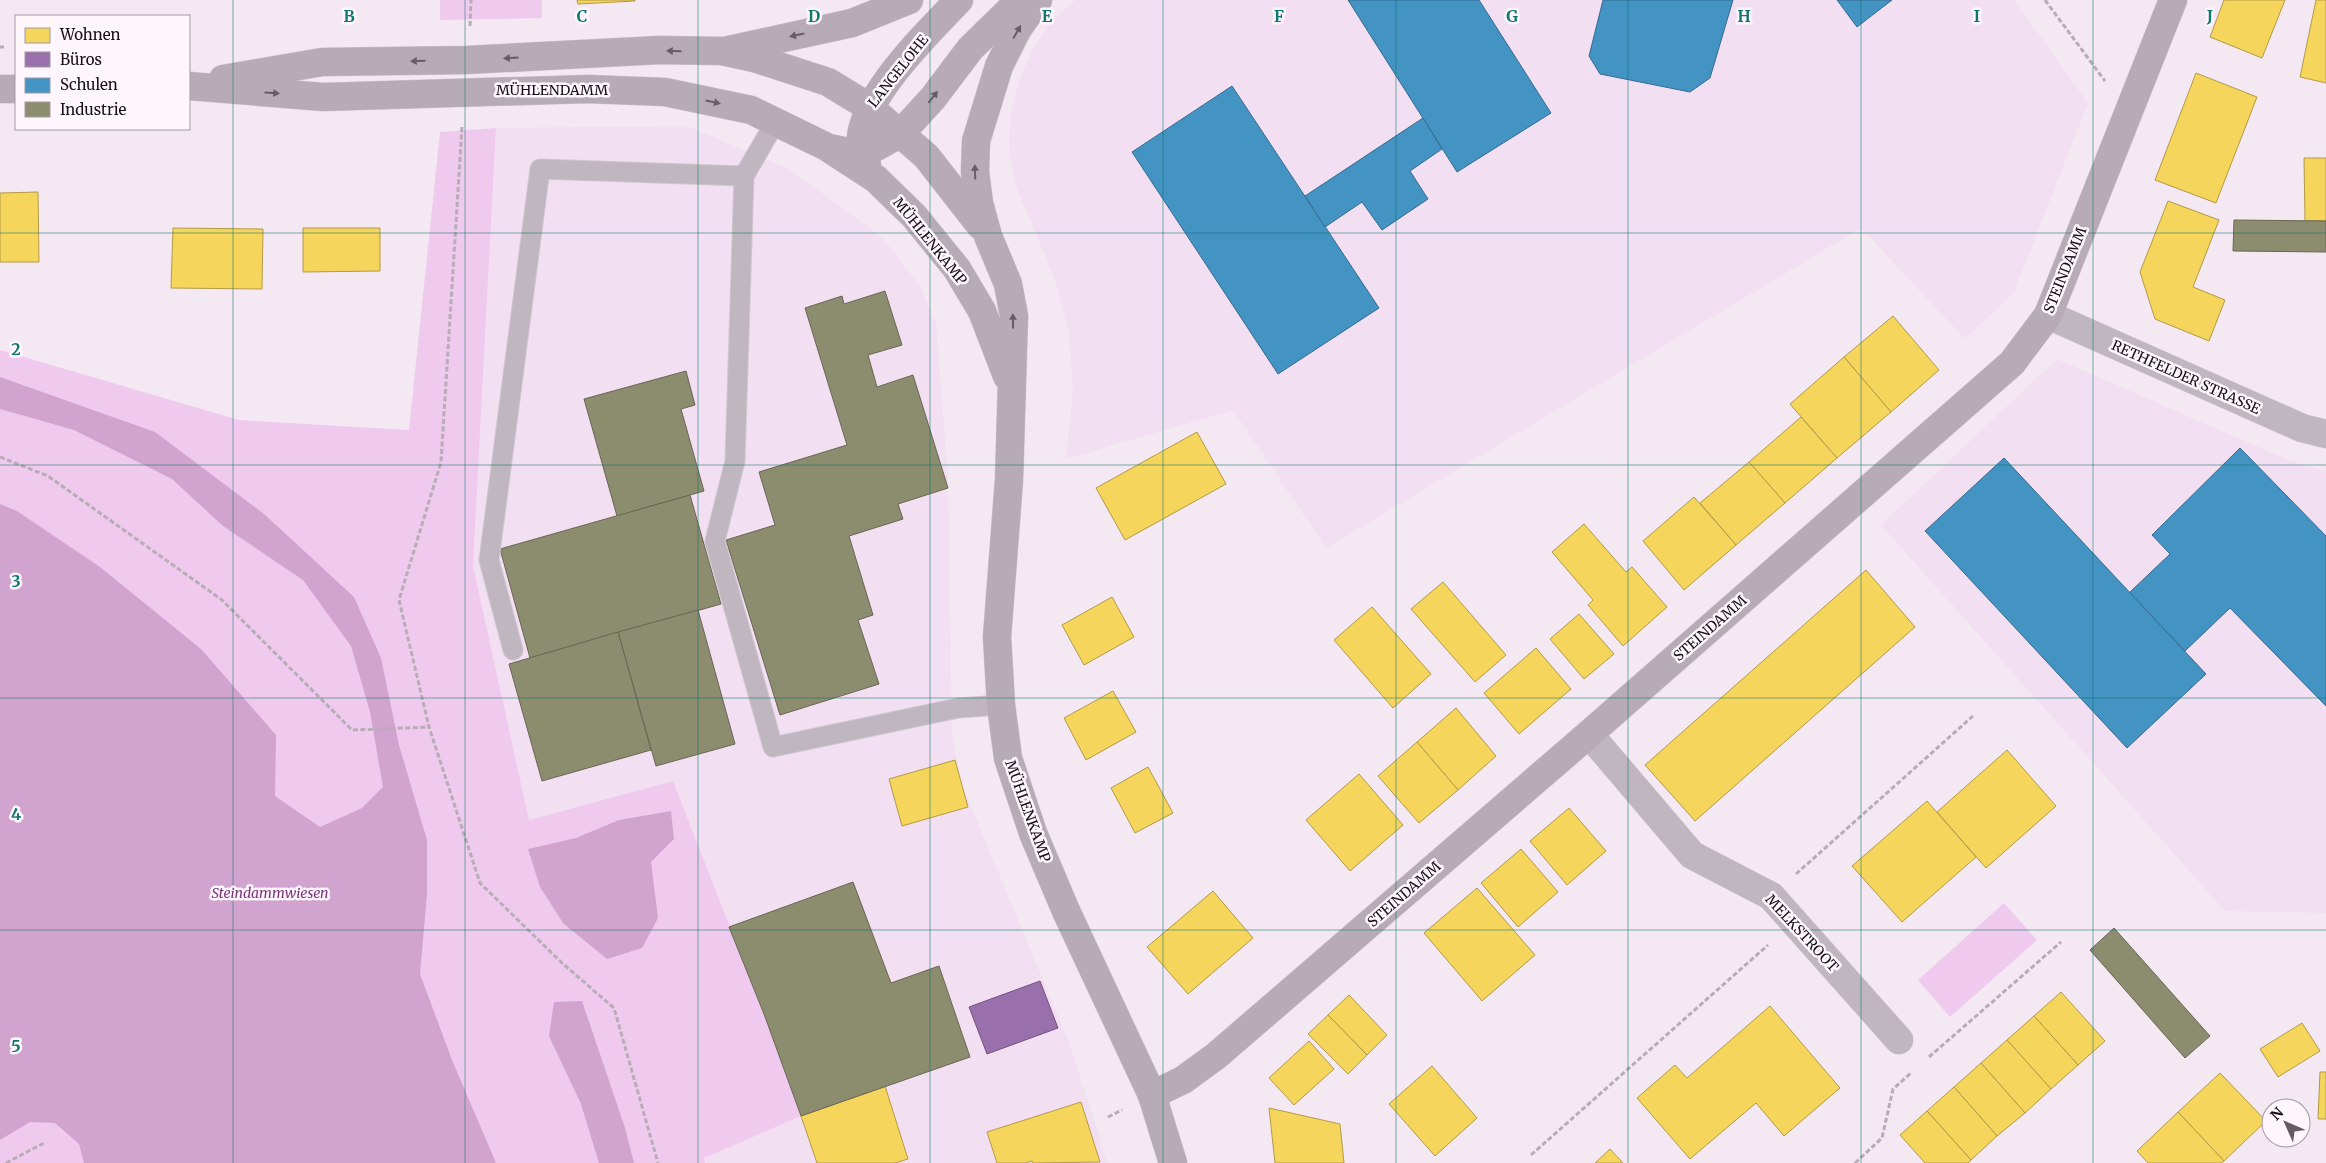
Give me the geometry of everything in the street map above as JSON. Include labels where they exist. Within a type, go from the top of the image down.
[{"type":"street","points":[[722,51],[852,24],[909,0]]},
{"type":"street","name":"LANGELOHE","points":[[876,179],[864,161],[859,136],[869,107],[919,42],[960,0]]},
{"type":"street","points":[[901,133],[933,98],[970,49],[1020,0]]},
{"type":"street","name":"MÜHLENKAMP","points":[[1038,0],[1017,30],[998,66],[976,140],[974,172],[979,203],[988,236],[1008,284],[1014,316],[1009,480],[997,637],[1001,705],[1008,758],[1034,833],[1066,911],[1152,1095]]},
{"type":"street","name":"STEINDAMM","points":[[1152,1095],[1183,1080],[1216,1056],[1589,734],[2012,363],[2048,316],[2173,0]]},
{"type":"street","name":"MÜHLENDAMM","points":[[190,86],[322,62],[467,60],[660,50],[722,51],[754,58],[828,82],[869,107]]},
{"type":"street","name":"MÜHLENDAMM","points":[[190,86],[323,97],[588,89],[665,92],[751,110],[829,148],[849,152],[889,142],[901,133]]},
{"type":"street","points":[[0,89],[15,88]]},
{"type":"street","name":"MÜHLENKAMP","points":[[869,107],[926,156],[966,205],[988,236]]},
{"type":"street","name":"MÜHLENKAMP","points":[[829,148],[876,179],[914,216],[957,269],[982,311],[1011,387]]},
{"type":"street","name":"RETHFELDER STRASSE","points":[[2048,316],[2302,428],[2326,434]]},
{"type":"street","name":"MELKSTROOT","points":[[1589,734],[1692,855],[1771,896],[1899,1040]]},
{"type":"street","points":[[1152,1095],[1173,1163]]},
{"type":"lane","points":[[776,121],[744,176],[735,461],[715,541],[773,747],[958,708],[1001,705]]},
{"type":"lane","points":[[513,650],[489,560],[540,169],[744,176]]},
{"type":"path","points":[[2045,0],[2128,112]]},
{"type":"path","points":[[0,457],[48,476],[222,600],[352,730],[429,727]]},
{"type":"path","points":[[1771,896],[1973,716]]},
{"type":"path","points":[[1531,1155],[1794,922]]},
{"type":"path","points":[[1927,1059],[2061,942]]},
{"type":"path","points":[[1855,1163],[1882,1138],[1892,1089],[1913,1071]]},
{"type":"path","points":[[6,1163],[44,1143]]},
{"type":"shaded area","points":[[1075,0],[2014,0],[2088,103],[2014,292],[1965,339],[1861,228],[1326,548],[1233,410],[1066,459],[1073,389],[1069,332],[1054,277],[1017,189],[1009,153],[1010,119],[1018,83],[1030,55],[1049,23]]},
{"type":"shaded area","points":[[687,126],[789,169],[882,237],[920,286],[936,324],[948,476],[952,737],[963,787],[1068,1040],[1108,1163],[705,1163],[704,1158],[764,1014],[673,781],[529,820],[473,566],[496,128]]},
{"type":"shaded area","points":[[2057,359],[2290,461],[2326,471],[2326,913],[2225,911],[1881,525]]},
{"type":"shaded area","points":[[0,377],[155,432],[264,514],[354,597],[381,658],[399,745],[427,840],[427,894],[420,974],[452,1060],[496,1163],[84,1163],[79,1144],[55,1123],[30,1122],[0,1140],[0,504],[17,511],[100,567],[201,649],[276,735],[275,796],[320,827],[362,808],[383,787],[370,712],[351,646],[303,580],[223,526],[172,479],[74,430],[0,409]]},
{"type":"shaded area","points":[[671,811],[674,839],[651,862],[658,918],[642,948],[607,959],[563,923],[540,887],[528,849],[576,838],[619,820]]},
{"type":"shaded area","points":[[582,1001],[625,1128],[634,1163],[599,1163],[581,1104],[549,1036],[554,1002]]},
{"type":"green space","points":[[440,0],[542,0],[542,18],[440,20]]},
{"type":"green space","name":"Steindammwiesen","points":[[496,128],[473,566],[529,820],[673,781],[764,1014],[801,1116],[704,1158],[705,1163],[0,1163],[0,350],[239,420],[409,430],[440,132]]},
{"type":"green space","points":[[2004,903],[2037,940],[1950,1017],[1918,980]]},
{"type":"building: Wohnen","points":[[577,0],[635,0],[635,1],[578,4]]},
{"type":"building: Wohnen","points":[[2224,0],[2285,0],[2262,58],[2210,37]]},
{"type":"building: Wohnen","points":[[2316,0],[2326,0],[2326,83],[2300,77]]},
{"type":"building: Wohnen","points":[[2196,73],[2257,97],[2216,203],[2155,180]]},
{"type":"building: Wohnen","points":[[2304,158],[2326,158],[2326,221],[2305,221]]},
{"type":"building: Wohnen","points":[[38,192],[39,262],[0,262],[0,193]]},
{"type":"building: Wohnen","points":[[2168,201],[2219,220],[2193,287],[2225,300],[2209,341],[2155,319],[2140,272]]},
{"type":"building: Wohnen","points":[[173,228],[263,229],[262,289],[171,288]]},
{"type":"building: Wohnen","points":[[303,228],[380,228],[380,271],[303,272]]},
{"type":"building: Wohnen","points":[[1893,316],[1939,370],[1891,412],[1844,357]]},
{"type":"building: Wohnen","points":[[1844,357],[1891,412],[1837,458],[1790,404]]},
{"type":"building: Wohnen","points":[[1801,417],[1837,458],[1785,503],[1749,462]]},
{"type":"building: Wohnen","points":[[1197,432],[1226,484],[1125,540],[1096,488]]},
{"type":"building: Wohnen","points":[[1749,462],[1785,503],[1736,545],[1700,503]]},
{"type":"building: Wohnen","points":[[1694,497],[1736,545],[1684,590],[1643,541]]},
{"type":"building: Wohnen","points":[[1584,524],[1626,572],[1632,567],[1667,607],[1623,646],[1588,605],[1593,600],[1552,552]]},
{"type":"building: Wohnen","points":[[1866,570],[1915,627],[1695,821],[1645,765]]},
{"type":"building: Wohnen","points":[[1443,582],[1506,655],[1475,682],[1411,609]]},
{"type":"building: Wohnen","points":[[1112,597],[1134,637],[1084,665],[1062,625]]},
{"type":"building: Wohnen","points":[[1372,607],[1431,674],[1393,708],[1334,640]]},
{"type":"building: Wohnen","points":[[1579,614],[1614,654],[1584,679],[1550,639]]},
{"type":"building: Wohnen","points":[[1536,648],[1571,689],[1519,734],[1484,693]]},
{"type":"building: Wohnen","points":[[1113,691],[1136,732],[1086,760],[1064,718]]},
{"type":"building: Wohnen","points":[[1456,708],[1496,756],[1458,790],[1417,742]]},
{"type":"building: Wohnen","points":[[1417,742],[1458,790],[1419,823],[1378,776]]},
{"type":"building: Wohnen","points":[[2007,750],[2056,806],[1986,868],[1937,812]]},
{"type":"building: Wohnen","points":[[955,760],[968,807],[902,826],[889,779]]},
{"type":"building: Wohnen","points":[[1148,767],[1173,813],[1135,833],[1111,788]]},
{"type":"building: Wohnen","points":[[1359,774],[1403,825],[1350,871],[1306,820]]},
{"type":"building: Wohnen","points":[[1927,801],[1976,857],[1902,922],[1852,866]]},
{"type":"building: Wohnen","points":[[1569,808],[1606,851],[1567,885],[1530,841]]},
{"type":"building: Wohnen","points":[[1521,849],[1558,892],[1518,927],[1481,883]]},
{"type":"building: Wohnen","points":[[1477,888],[1535,955],[1482,1001],[1424,933]]},
{"type":"building: Wohnen","points":[[1213,891],[1253,938],[1188,994],[1147,947]]},
{"type":"building: Wohnen","points":[[2061,992],[2105,1041],[2078,1065],[2034,1016]]},
{"type":"building: Wohnen","points":[[1349,995],[1387,1035],[1367,1055],[1328,1015]]},
{"type":"building: Wohnen","points":[[1770,1006],[1840,1088],[1784,1136],[1756,1103],[1690,1159],[1637,1098],[1675,1065],[1687,1078]]},
{"type":"building: Wohnen","points":[[1328,1015],[1367,1055],[1348,1074],[1308,1034]]},
{"type":"building: Wohnen","points":[[2034,1016],[2078,1065],[2051,1089],[2007,1040]]},
{"type":"building: Wohnen","points":[[2302,1023],[2320,1051],[2278,1077],[2260,1049]]},
{"type":"building: Wohnen","points":[[2007,1040],[2051,1089],[2025,1113],[1981,1063]]},
{"type":"building: Wohnen","points":[[1309,1041],[1334,1069],[1294,1105],[1269,1078]]},
{"type":"building: Wohnen","points":[[1981,1063],[2025,1113],[1997,1136],[1954,1087]]},
{"type":"building: Wohnen","points":[[1432,1066],[1477,1118],[1435,1156],[1389,1104]]},
{"type":"building: Wohnen","points":[[2320,1072],[2326,1072],[2326,1119],[2318,1119]]},
{"type":"building: Wohnen","points":[[2220,1073],[2261,1116],[2261,1126],[2224,1161],[2178,1112]]},
{"type":"building: Wohnen","points":[[885,1086],[908,1159],[895,1163],[817,1163],[801,1116]]},
{"type":"building: Wohnen","points":[[1954,1087],[1997,1136],[1971,1160],[1927,1111]]},
{"type":"building: Wohnen","points":[[1081,1102],[1100,1162],[1033,1163],[1032,1161],[1025,1163],[997,1163],[987,1132]]},
{"type":"building: Wohnen","points":[[1269,1108],[1340,1124],[1344,1163],[1275,1163]]},
{"type":"building: Wohnen","points":[[1927,1111],[1971,1160],[1968,1163],[1925,1163],[1900,1135]]},
{"type":"building: Wohnen","points":[[2178,1112],[2224,1161],[2221,1163],[2148,1163],[2137,1151]]},
{"type":"building: Wohnen","points":[[1610,1149],[1623,1163],[1595,1163]]},
{"type":"building: Büros","points":[[1040,981],[1058,1028],[987,1054],[969,1007]]},
{"type":"building: Schulen","points":[[1348,0],[1479,0],[1551,113],[1457,172]]},
{"type":"building: Schulen","points":[[1603,0],[1733,0],[1710,78],[1690,92],[1600,74],[1589,56]]},
{"type":"building: Schulen","points":[[1837,0],[1892,0],[1857,27]]},
{"type":"building: Schulen","points":[[1232,86],[1379,308],[1278,374],[1132,152]]},
{"type":"building: Schulen","points":[[1423,118],[1442,149],[1410,171],[1428,199],[1382,230],[1362,202],[1325,227],[1305,196]]},
{"type":"building: Schulen","points":[[2240,448],[2326,536],[2326,706],[2230,608],[2185,651],[2129,593],[2170,554],[2152,535]]},
{"type":"building: Schulen","points":[[2004,458],[2206,674],[2127,748],[1925,531]]},
{"type":"building: Industrie","points":[[2234,220],[2326,221],[2326,252],[2233,251]]},
{"type":"building: Industrie","points":[[885,291],[902,345],[868,355],[877,387],[913,375],[948,488],[898,504],[903,519],[849,536],[873,615],[858,620],[879,684],[780,715],[726,540],[775,525],[759,472],[847,445],[805,308],[842,296],[844,304]]},
{"type":"building: Industrie","points":[[686,371],[695,405],[681,409],[704,491],[617,516],[584,399]]},
{"type":"building: Industrie","points":[[690,495],[721,604],[530,658],[500,549]]},
{"type":"building: Industrie","points":[[698,610],[735,744],[656,766],[618,632]]},
{"type":"building: Industrie","points":[[618,632],[651,750],[542,781],[509,664]]},
{"type":"building: Industrie","points":[[853,882],[891,983],[939,966],[970,1057],[801,1116],[764,1014],[729,927]]},
{"type":"building: Industrie","points":[[2114,928],[2210,1036],[2185,1058],[2090,950]]}]
